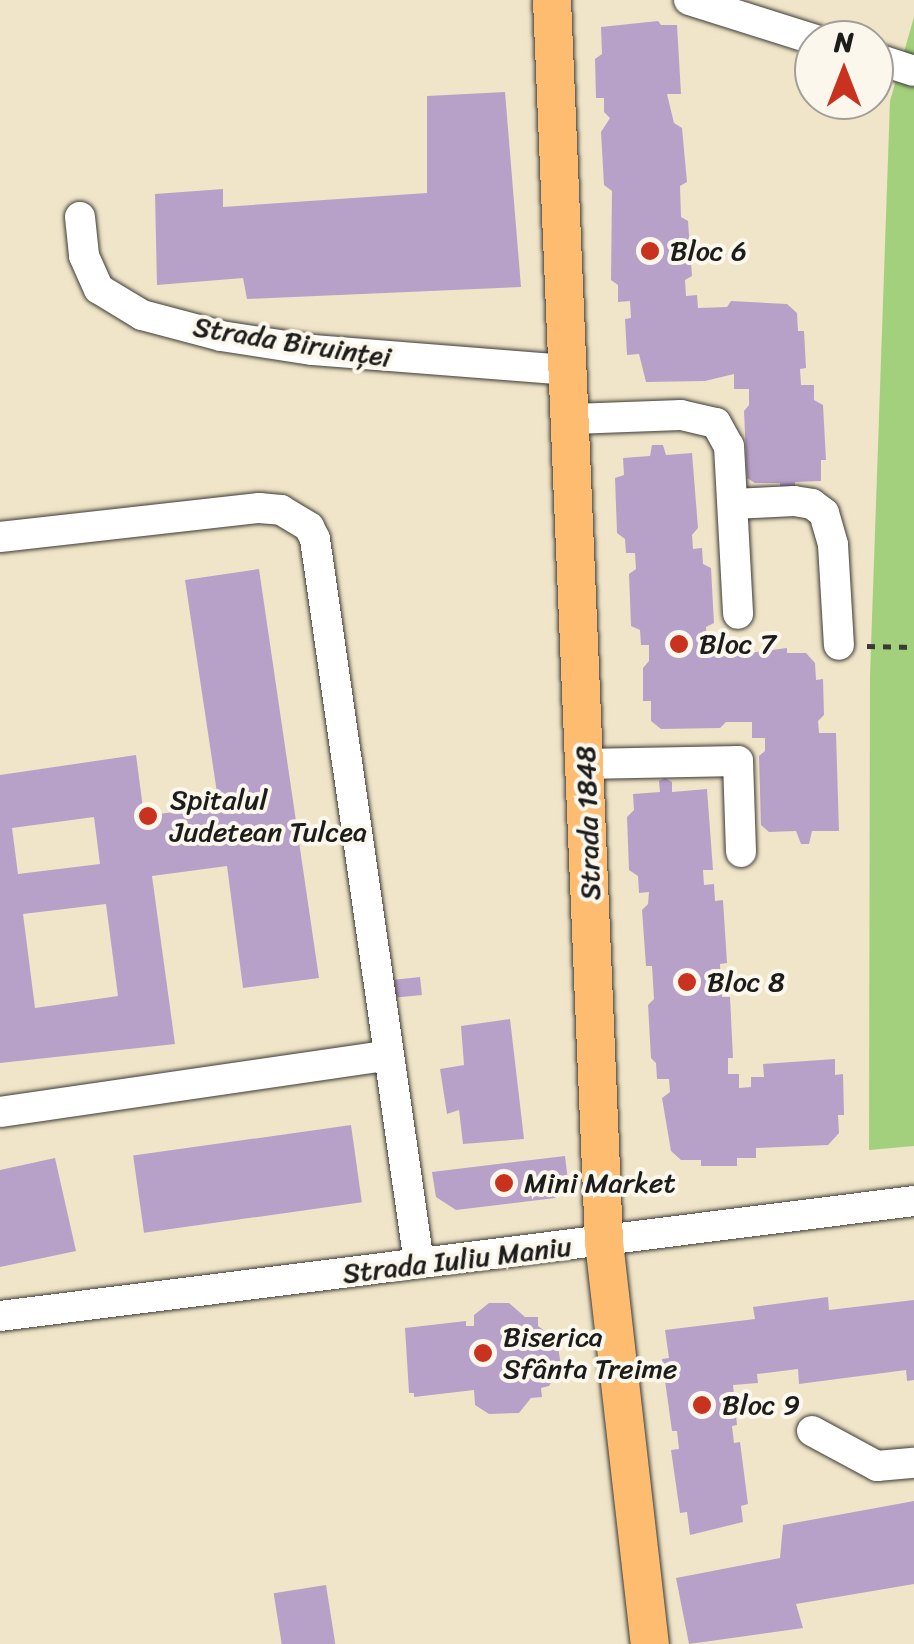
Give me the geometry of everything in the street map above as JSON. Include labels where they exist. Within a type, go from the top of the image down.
[{"type":"main road","name":"Strada 1848","points":[[553,0],[604,1242],[650,1644]]},
{"type":"street","points":[[689,0],[794,33]]},
{"type":"street","name":"Strada Biruinței","points":[[80,217],[84,256],[99,289],[142,314],[221,336],[313,350],[569,370]]},
{"type":"street","points":[[572,420],[682,415],[716,423],[729,446],[738,614]]},
{"type":"street","points":[[734,504],[794,501],[812,504],[824,514],[834,545],[839,645]]},
{"type":"street","points":[[0,537],[259,508],[281,510],[309,527],[314,539],[419,1263]]},
{"type":"street","points":[[585,764],[738,762],[741,852]]},
{"type":"street","points":[[0,1112],[386,1056]]},
{"type":"street","name":"Strada Iuliu Maniu","points":[[0,1316],[914,1201]]},
{"type":"street","points":[[812,1432],[877,1466],[914,1463]]},
{"type":"path","points":[[839,645],[914,647]]},
{"type":"green space","points":[[914,17],[914,1146],[869,1150],[870,676],[889,120],[894,120],[894,87]]},
{"type":"building","name":"Bloc 6","points":[[658,21],[661,25],[677,25],[681,94],[667,94],[674,123],[682,128],[687,182],[680,186],[681,217],[688,221],[692,276],[685,280],[686,296],[697,295],[698,308],[727,307],[731,301],[787,304],[797,313],[798,331],[804,331],[806,368],[800,369],[801,385],[814,385],[814,400],[823,405],[826,460],[821,460],[821,481],[795,482],[795,493],[780,492],[780,483],[755,483],[747,478],[744,411],[749,405],[749,389],[734,389],[734,374],[705,381],[646,382],[639,354],[627,355],[625,319],[631,318],[630,301],[618,302],[618,285],[611,280],[612,191],[604,185],[601,132],[610,118],[604,112],[604,98],[596,98],[595,59],[602,54],[601,27]]},
{"type":"building","points":[[505,92],[521,287],[247,299],[243,278],[157,285],[155,194],[223,189],[223,207],[427,193],[427,96]]},
{"type":"building","name":"Bloc 7","points":[[652,445],[663,445],[666,455],[692,453],[698,528],[692,535],[693,549],[702,548],[703,564],[711,568],[714,623],[706,627],[707,643],[717,643],[718,657],[787,648],[787,653],[806,653],[815,663],[816,680],[823,679],[824,715],[818,721],[819,733],[836,733],[839,831],[812,831],[809,844],[801,844],[796,831],[769,832],[761,825],[759,756],[765,751],[765,738],[752,738],[752,722],[726,722],[720,728],[661,729],[651,721],[651,701],[643,701],[643,668],[649,661],[649,645],[641,645],[640,630],[631,626],[629,574],[636,569],[635,553],[626,553],[625,539],[617,533],[615,478],[624,475],[623,458],[650,456]]},
{"type":"building","name":"Spitalul Judetean Tulcea","points":[[259,569],[319,978],[243,988],[227,866],[152,876],[175,1044],[0,1063],[0,775],[136,755],[144,816],[219,806],[185,580]],"holes":[[[94,817],[100,864],[18,874],[12,828]],[[106,904],[118,996],[35,1008],[23,914]]]},
{"type":"building","name":"Bloc 8","points":[[665,778],[672,782],[672,792],[707,789],[713,870],[703,870],[704,885],[714,884],[715,901],[723,900],[727,963],[720,964],[722,997],[730,997],[733,1058],[728,1058],[728,1074],[739,1074],[739,1088],[751,1087],[751,1077],[764,1077],[763,1064],[835,1059],[835,1075],[843,1074],[844,1115],[838,1115],[839,1133],[828,1145],[756,1148],[756,1158],[737,1158],[737,1166],[701,1166],[701,1160],[681,1160],[671,1151],[662,1098],[670,1092],[669,1079],[657,1079],[656,1063],[651,1058],[648,1005],[654,999],[652,966],[646,966],[642,910],[648,904],[649,892],[639,893],[638,876],[629,870],[627,817],[634,810],[633,794],[660,792],[659,781]]},
{"type":"building","points":[[420,977],[422,995],[394,998],[392,980]]},
{"type":"building","points":[[510,1019],[524,1139],[463,1144],[459,1110],[447,1114],[440,1069],[464,1065],[461,1026]]},
{"type":"building","points":[[351,1125],[362,1202],[144,1233],[133,1156]]},
{"type":"building","points":[[565,1156],[568,1181],[555,1198],[456,1210],[436,1197],[432,1172]]},
{"type":"building","points":[[55,1158],[76,1251],[0,1267],[0,1170]]},
{"type":"building","name":"Bloc 9","points":[[828,1297],[829,1310],[914,1300],[914,1380],[907,1381],[906,1370],[799,1384],[798,1369],[757,1374],[758,1383],[733,1385],[737,1425],[732,1426],[734,1443],[740,1442],[748,1504],[741,1506],[743,1522],[690,1535],[687,1512],[680,1513],[671,1450],[679,1449],[677,1431],[672,1431],[662,1359],[669,1358],[665,1330],[755,1319],[753,1307]]},
{"type":"building","name":"Biserica Sfânta Treime","points":[[489,1303],[509,1303],[525,1317],[538,1317],[538,1326],[557,1340],[561,1366],[549,1386],[541,1388],[542,1397],[531,1398],[519,1413],[489,1414],[475,1405],[474,1390],[414,1397],[414,1393],[409,1393],[405,1328],[466,1321],[466,1326],[474,1326],[474,1315]]},
{"type":"building","points":[[914,1501],[914,1584],[796,1604],[803,1628],[689,1644],[676,1578],[780,1558],[783,1525]]},
{"type":"building","points":[[326,1585],[335,1644],[282,1644],[274,1593]]},
{"type":"place","name":"Bloc 6","points":[[650,251]]},
{"type":"place","name":"Bloc 7","points":[[679,644]]},
{"type":"place","name":"Spitalul Judetean Tulcea","points":[[148,816]]},
{"type":"place","name":"Bloc 8","points":[[687,982]]},
{"type":"place","name":"Mini Market","points":[[504,1183]]},
{"type":"place","name":"Biserica Sfânta Treime","points":[[483,1353]]},
{"type":"place","name":"Bloc 9","points":[[702,1405]]}]
